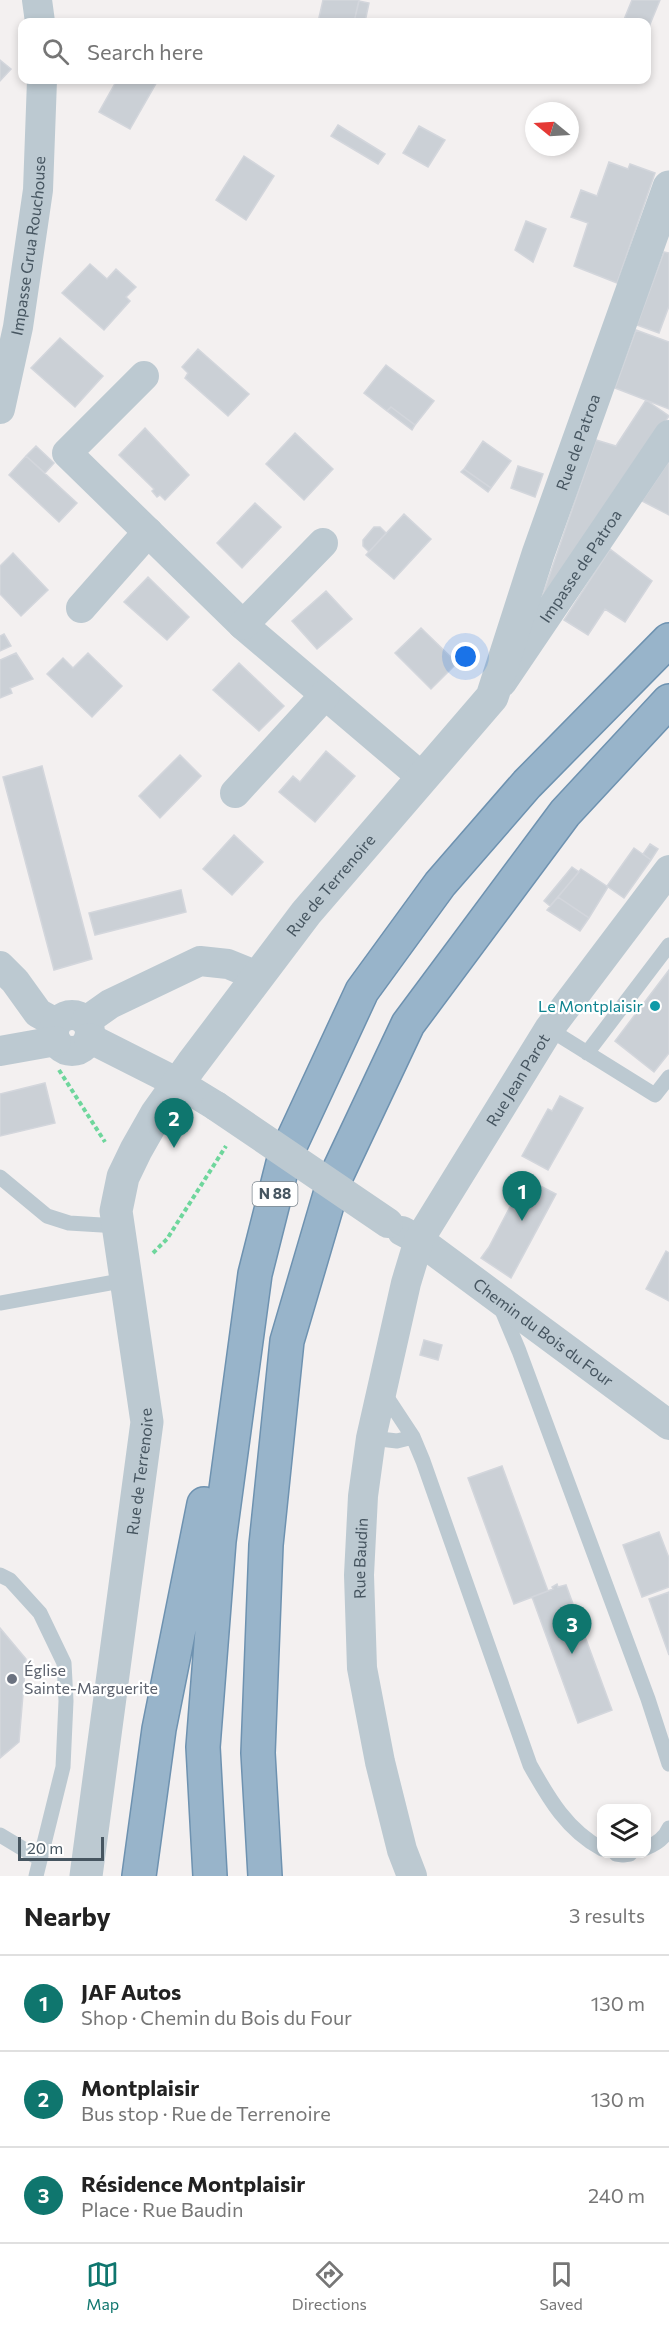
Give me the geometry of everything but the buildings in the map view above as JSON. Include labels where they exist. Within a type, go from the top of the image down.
[{"type":"highway","name":"N 88","points":[[210,1876],[203,1747],[219,1541],[255,1274],[284,1159],[362,991],[440,884],[528,784],[669,640]]},
{"type":"highway","points":[[265,1876],[258,1753],[266,1545],[287,1341],[334,1181],[408,1024],[565,813],[669,701]]},
{"type":"highway","points":[[139,1876],[159,1729],[200,1524],[255,1274]]},
{"type":"street","points":[[37,0],[39,18]]},
{"type":"street","name":"Impasse Grua Rouchouse","points":[[0,408],[18,327],[38,190],[42,84]]},
{"type":"street","name":"Rue de Patroa","points":[[492,697],[538,554],[669,187]]},
{"type":"street","points":[[144,376],[67,453],[243,625],[423,778]]},
{"type":"street","name":"Impasse de Patroa","points":[[492,697],[669,435]]},
{"type":"street","points":[[81,608],[148,532]]},
{"type":"street","points":[[243,625],[323,543]]},
{"type":"street","points":[[235,794],[325,695]]},
{"type":"street","name":"Rue de Terrenoire","points":[[86,1876],[147,1422],[116,1211],[123,1177],[157,1113],[257,976],[306,913],[492,697]]},
{"type":"street","name":"Rue Jean Parot","points":[[419,1240],[549,1029],[669,870]]},
{"type":"street","points":[[0,966],[15,981],[38,1012],[49,1036],[69,1051],[78,1050],[85,1045],[88,1029],[110,1004],[200,961],[228,964],[257,976]]},
{"type":"street","points":[[88,1029],[216,1106],[388,1223],[419,1240]]},
{"type":"street","points":[[0,1051],[49,1036]]},
{"type":"street","name":"Chemin du Bois du Four","points":[[419,1240],[669,1425]]},
{"type":"street","name":"Rue Baudin","points":[[412,1876],[402,1850],[380,1762],[362,1668],[359,1575],[363,1496],[371,1438],[406,1283],[419,1240]]},
{"type":"lane","points":[[587,1053],[669,945]]},
{"type":"lane","points":[[549,1029],[655,1095],[669,1077]]},
{"type":"lane","points":[[0,1177],[47,1216],[69,1223],[118,1226]]},
{"type":"lane","points":[[0,1303],[126,1280]]},
{"type":"lane","points":[[497,1299],[519,1351],[644,1688],[669,1764]]},
{"type":"lane","points":[[382,1390],[412,1437],[423,1461],[530,1765],[549,1800],[571,1827],[585,1840],[597,1846]]},
{"type":"lane","points":[[371,1438],[397,1441],[412,1437]]},
{"type":"lane","points":[[0,1575],[10,1580],[40,1613],[63,1663],[66,1701],[63,1767],[36,1876]]},
{"type":"lane","points":[[651,1846],[666,1834],[669,1828]]},
{"type":"lane","points":[[0,1835],[40,1858]]},
{"type":"path","points":[[49,1036],[52,1060],[107,1145],[110,1139]]},
{"type":"path","points":[[126,1280],[167,1239],[201,1188],[222,1149],[247,1127]]},
{"type":"place","name":"Le Montplaisir","points":[[655,1006]]},
{"type":"place","name":"Montplaisir","points":[[174,1148]]},
{"type":"place","name":"JAF Autos","points":[[522,1221]]},
{"type":"place","name":"Résidence Montplaisir","points":[[572,1654]]},
{"type":"place","name":"Église Sainte-Marguerite","points":[[12,1679]]}]
